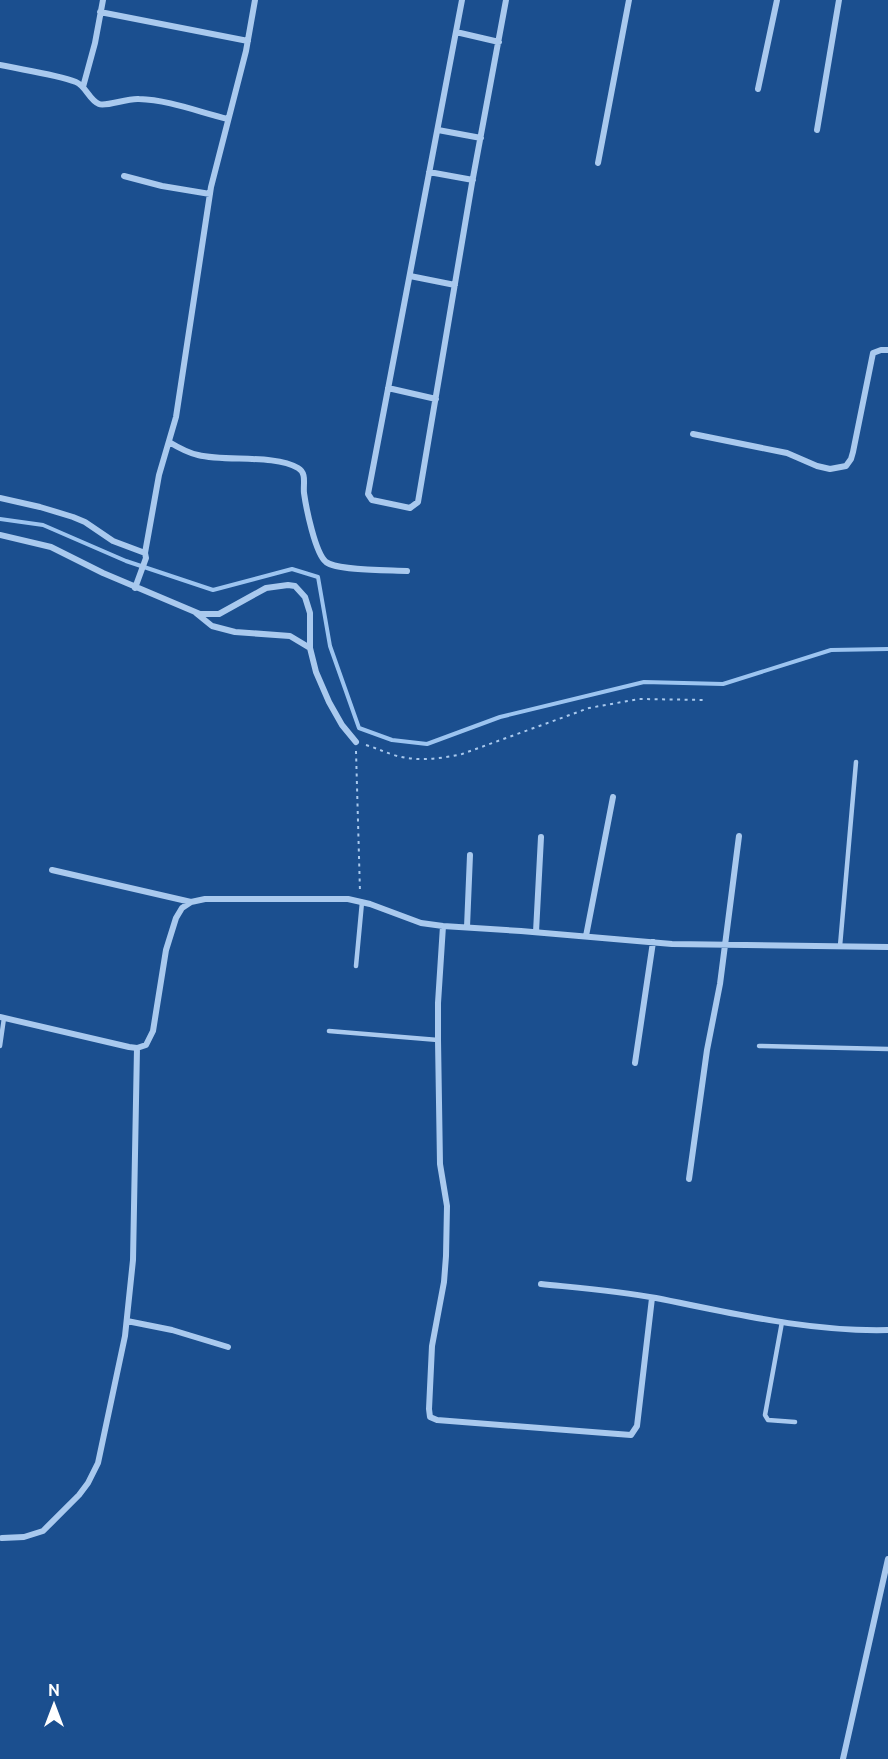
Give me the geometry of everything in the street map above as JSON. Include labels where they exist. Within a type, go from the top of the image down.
[{"type":"street","points":[[83,87],[103,0]]},
{"type":"street","points":[[136,585],[146,556],[159,475],[176,417],[210,194],[248,41],[255,0]]},
{"type":"street","points":[[462,0],[368,494],[372,500],[410,508],[418,502],[454,285],[506,0]]},
{"type":"street","points":[[598,163],[629,0]]},
{"type":"street","points":[[758,88],[777,0]]},
{"type":"street","points":[[817,130],[839,0]]},
{"type":"street","points":[[100,12],[248,41]]},
{"type":"street","points":[[456,32],[499,42]]},
{"type":"street","points":[[0,65],[78,83],[90,98],[99,104],[106,105],[119,100],[142,99],[228,119]]},
{"type":"street","points":[[438,130],[481,138]]},
{"type":"street","points":[[429,172],[473,180]]},
{"type":"street","points":[[124,176],[162,186],[210,194]]},
{"type":"street","points":[[410,276],[454,285]]},
{"type":"street","points":[[693,434],[787,453],[822,468],[843,468],[849,463],[854,452],[873,353],[888,350]]},
{"type":"street","points":[[388,388],[436,399]]},
{"type":"street","points":[[169,442],[199,456],[275,461],[299,468],[304,476],[304,494],[315,540],[324,561],[332,565],[348,567],[407,571]]},
{"type":"street","points":[[0,498],[73,517],[85,522],[113,541],[146,556]]},
{"type":"street","points":[[0,535],[51,547],[200,614],[219,614],[266,588],[295,586],[305,597],[310,613],[310,648],[316,672],[328,702],[356,742]]},
{"type":"street","points":[[191,609],[212,626],[235,632],[290,636],[310,648]]},
{"type":"street","points":[[586,936],[613,797]]},
{"type":"street","points":[[689,1179],[707,1050],[720,984],[739,836]]},
{"type":"street","points":[[536,932],[541,837]]},
{"type":"street","points":[[467,927],[470,855]]},
{"type":"street","points":[[52,870],[191,902],[221,898],[340,899],[361,902],[421,923],[443,926],[653,942],[888,947]]},
{"type":"street","points":[[2,1017],[137,1048],[146,1044],[153,1031],[170,934],[182,908],[191,902]]},
{"type":"street","points":[[443,926],[438,1040],[440,1164],[447,1206],[444,1282],[432,1353],[430,1417],[436,1420],[632,1435],[637,1426],[652,1298]]},
{"type":"street","points":[[635,1063],[653,942]]},
{"type":"street","points":[[2,1538],[24,1537],[42,1531],[79,1495],[92,1478],[102,1448],[127,1322],[134,1241],[137,1048]]},
{"type":"street","points":[[541,1284],[604,1290],[782,1322],[849,1329],[888,1330]]},
{"type":"street","points":[[127,1322],[172,1330],[228,1347]]},
{"type":"street","points":[[843,1759],[888,1559]]},
{"type":"lane","points":[[840,946],[856,762]]},
{"type":"lane","points":[[356,966],[361,902]]},
{"type":"lane","points":[[0,1046],[2,1017]]},
{"type":"lane","points":[[329,1031],[438,1040]]},
{"type":"lane","points":[[759,1046],[888,1049]]},
{"type":"lane","points":[[782,1322],[765,1415],[768,1419],[795,1422]]},
{"type":"path","points":[[361,902],[356,742],[396,756],[416,759],[446,758],[589,708],[639,699],[705,700]]},
{"type":"waterway","points":[[0,519],[43,525],[126,561],[213,590],[292,569],[318,577],[330,646],[359,728],[392,740],[427,744],[500,717],[644,682],[723,684],[831,650],[888,649]]}]
